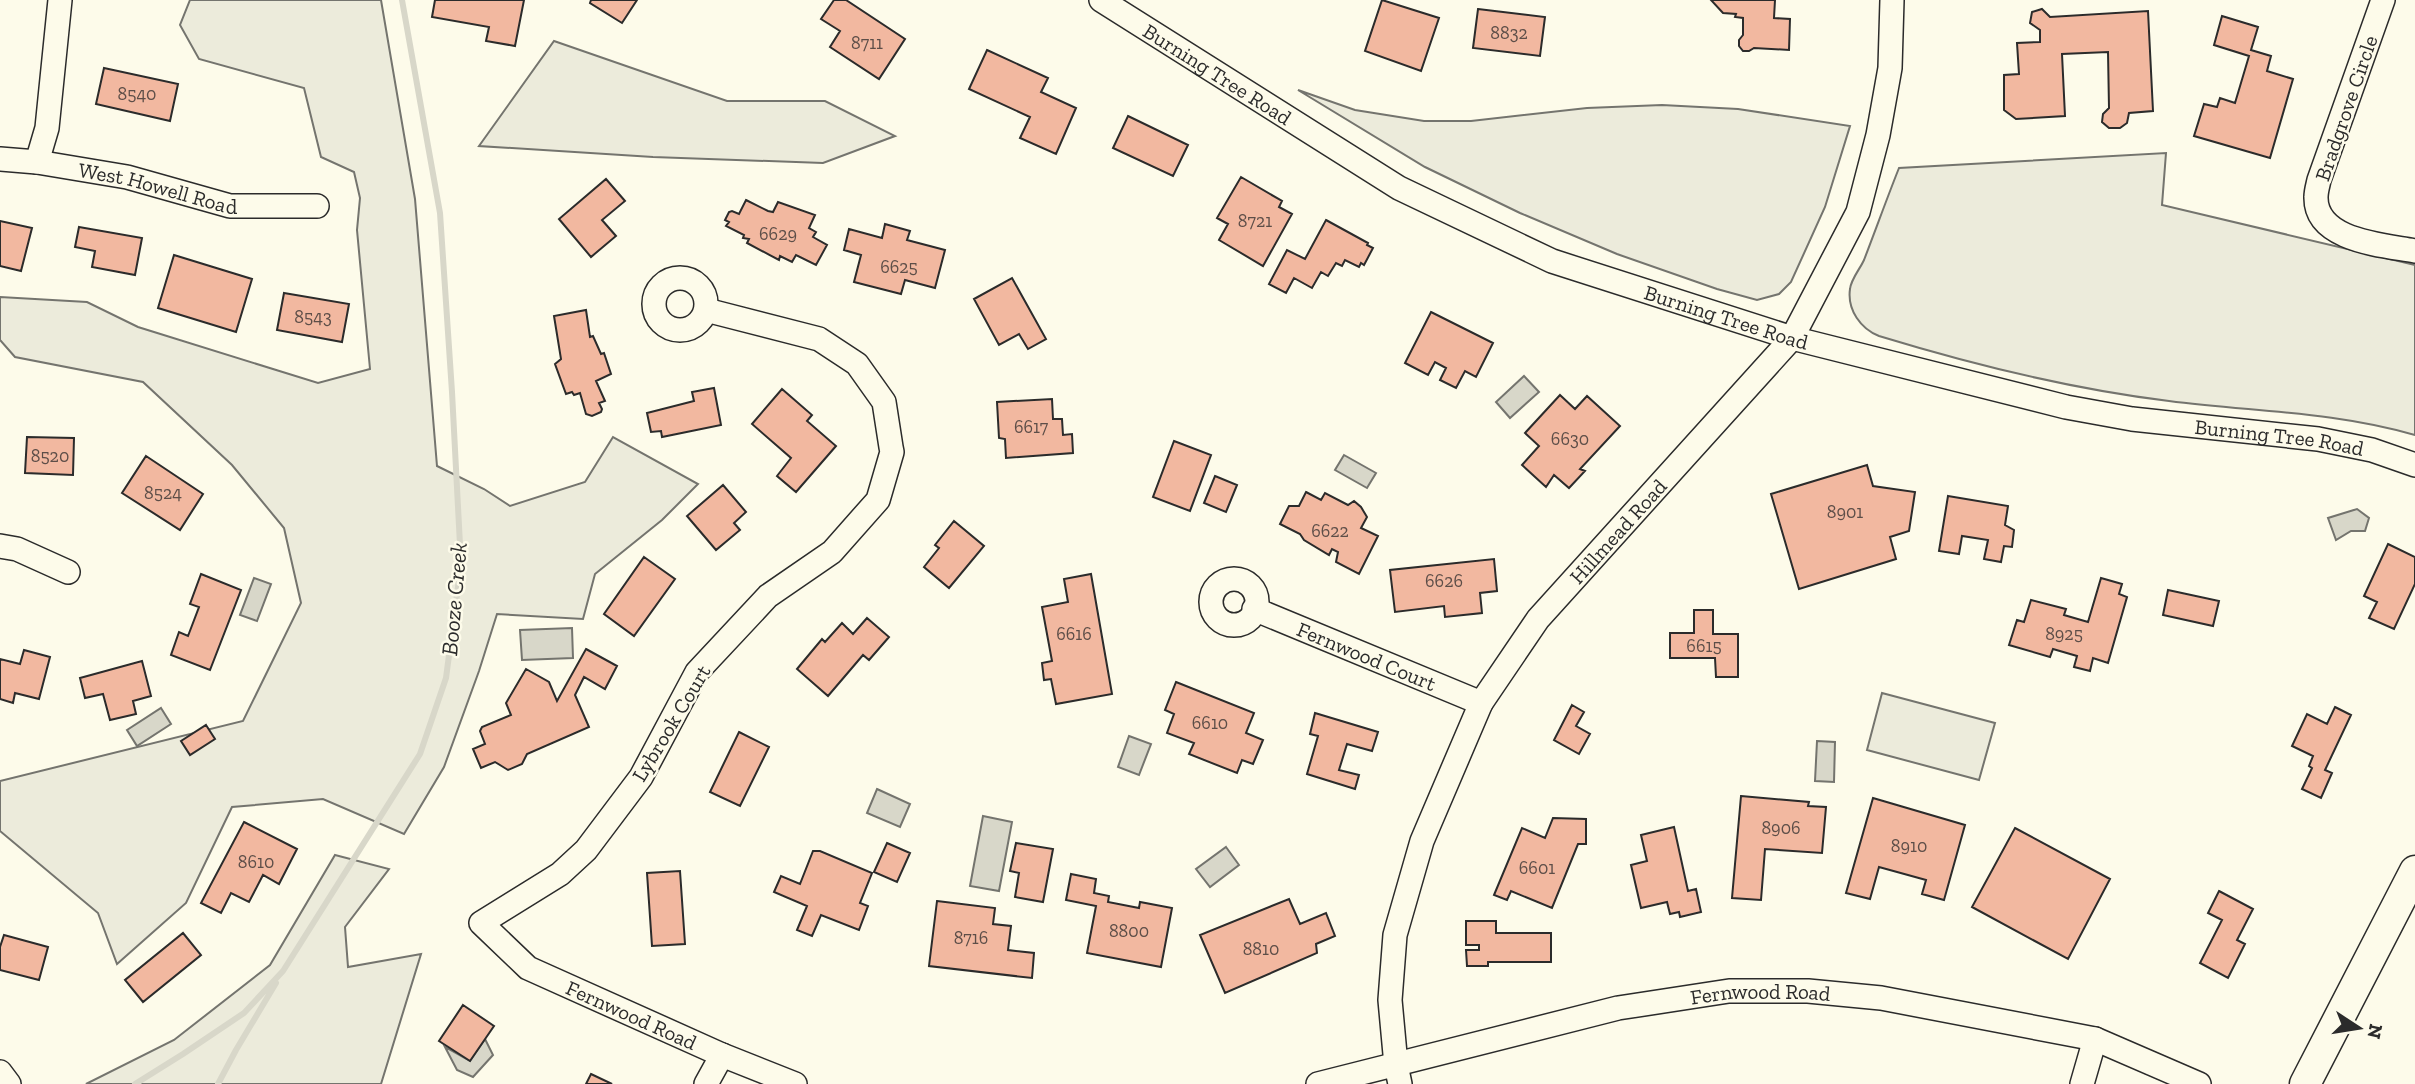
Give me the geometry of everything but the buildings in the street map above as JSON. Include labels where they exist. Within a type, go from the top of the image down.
[{"type":"main road","points":[[2305,1084],[2415,871]]},
{"type":"street","points":[[37,162],[47,128],[60,0]]},
{"type":"street","name":"Burning Tree Road","points":[[1101,0],[1399,188],[1552,261],[1792,338],[2066,407],[2132,419],[2319,439],[2372,450],[2415,465]]},
{"type":"street","name":"Hillmead Road","points":[[1398,1074],[1390,1000],[1395,935],[1422,841],[1482,703],[1538,619],[1792,338],[1858,212],[1878,135],[1890,68],[1892,0]]},
{"type":"street","name":"Bradgrove Circle","points":[[2383,0],[2315,198],[2321,216],[2332,230],[2348,237],[2415,251]]},
{"type":"street","name":"West Howell Road","points":[[0,159],[37,162],[127,177],[230,205],[317,206]]},
{"type":"street","name":"Lybrook Court","points":[[481,923],[560,874],[586,850],[641,777],[697,672],[768,596],[832,552],[878,500],[892,452],[890,436],[884,402],[857,364],[819,339],[706,310]]},
{"type":"street","points":[[0,546],[17,549],[68,572]]},
{"type":"street","name":"Fernwood Court","points":[[1254,609],[1482,703]]},
{"type":"street","name":"Fernwood Road","points":[[481,923],[528,968],[722,1055],[795,1084]]},
{"type":"street","name":"Fernwood Road","points":[[1318,1084],[1398,1074],[1618,1008],[1729,991],[1808,991],[1881,998],[2095,1039],[2199,1084]]},
{"type":"street","points":[[2082,1084],[2095,1039]]},
{"type":"street","points":[[706,1084],[722,1055]]},
{"type":"street","points":[[0,1072],[9,1084]]},
{"type":"shaded area","points":[[190,0],[381,0],[415,199],[437,466],[484,489],[510,506],[585,482],[613,437],[698,484],[662,520],[595,574],[583,619],[497,614],[444,767],[404,834],[323,799],[232,807],[186,903],[117,964],[98,913],[0,831],[0,781],[243,721],[301,603],[284,528],[232,465],[143,382],[15,357],[0,340],[0,297],[87,302],[138,327],[318,383],[370,369],[357,230],[360,198],[354,172],[321,157],[304,88],[199,59],[180,25]]},
{"type":"shaded area","points":[[554,41],[727,101],[825,101],[895,136],[823,163],[653,157],[479,146]]},
{"type":"shaded area","points":[[1298,90],[1355,110],[1424,121],[1471,121],[1587,108],[1662,105],[1738,109],[1850,126],[1825,207],[1791,282],[1779,294],[1757,300],[1617,254],[1520,213],[1425,167]]},
{"type":"shaded area","points":[[2166,153],[2162,205],[2415,265],[2415,435],[2353,421],[2132,396],[2022,375],[1879,336],[1866,329],[1853,311],[1851,285],[1864,260],[1899,168]]},
{"type":"shaded area","points":[[1524,376],[1539,392],[1510,418],[1496,402]]},
{"type":"shaded area","points":[[1344,455],[1376,473],[1367,488],[1335,470]]},
{"type":"shaded area","points":[[2357,509],[2369,518],[2365,531],[2351,531],[2336,540],[2328,518]]},
{"type":"shaded area","points":[[254,578],[271,584],[257,621],[240,615]]},
{"type":"shaded area","points":[[572,628],[573,658],[522,660],[520,630]]},
{"type":"shaded area","points":[[1882,693],[1995,723],[1979,780],[1867,750]]},
{"type":"shaded area","points":[[161,708],[171,724],[137,746],[127,730]]},
{"type":"shaded area","points":[[1129,736],[1151,744],[1139,775],[1118,767]]},
{"type":"shaded area","points":[[1817,741],[1835,742],[1834,782],[1815,781]]},
{"type":"shaded area","points":[[877,789],[910,804],[900,827],[867,813]]},
{"type":"shaded area","points":[[983,816],[1012,822],[999,891],[970,886]]},
{"type":"shaded area","points":[[1226,847],[1239,865],[1210,887],[1196,869]]},
{"type":"shaded area","points":[[335,855],[389,869],[345,927],[348,967],[421,954],[381,1084],[86,1084],[174,1040],[270,965]]},
{"type":"shaded area","points":[[485,1039],[493,1055],[473,1077],[457,1070],[445,1047],[470,1061]]},
{"type":"waterway","name":"Booze Creek","points":[[135,1084],[244,1013],[283,971],[420,754],[446,678],[461,564],[452,392],[440,213],[402,0]]},
{"type":"waterway","points":[[218,1084],[276,983]]}]
